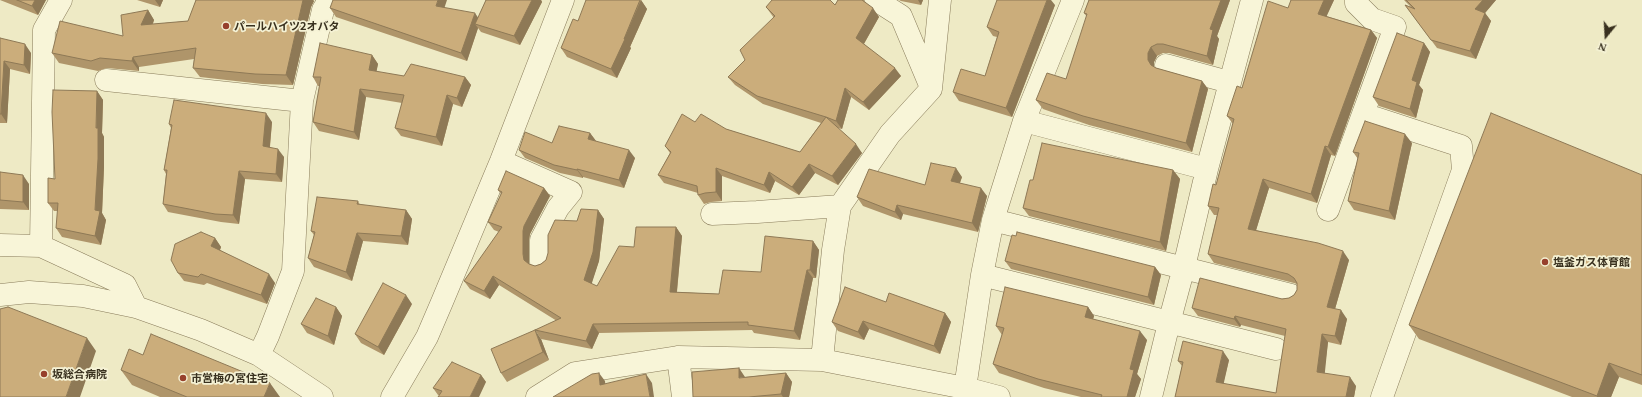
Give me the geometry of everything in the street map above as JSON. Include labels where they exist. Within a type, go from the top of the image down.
[{"type":"street","points":[[41,246],[44,30],[61,0]]},
{"type":"street","points":[[259,355],[268,336],[293,271],[302,101],[323,10],[329,0]]},
{"type":"street","points":[[392,397],[427,337],[501,161],[563,0]]},
{"type":"street","points":[[876,0],[901,16],[931,89]]},
{"type":"street","points":[[822,360],[833,250],[840,206],[890,134],[931,89],[940,0]]},
{"type":"street","points":[[969,392],[982,274],[992,220],[1024,121],[1073,0]]},
{"type":"street","points":[[1151,397],[1207,170],[1252,0]]},
{"type":"street","points":[[1328,210],[1395,27],[1372,19],[1356,3],[1356,0]]},
{"type":"street","points":[[1166,65],[1230,82]]},
{"type":"street","points":[[106,80],[302,101]]},
{"type":"street","points":[[1363,114],[1461,146],[1463,170],[1382,397]]},
{"type":"street","points":[[1024,121],[1207,170]]},
{"type":"street","points":[[501,161],[571,192],[558,208],[541,240],[540,262]]},
{"type":"street","points":[[712,214],[840,206]]},
{"type":"street","points":[[992,220],[1291,295]]},
{"type":"street","points":[[0,245],[41,246],[126,285],[136,307]]},
{"type":"street","points":[[982,274],[1169,323],[1276,349]]},
{"type":"street","points":[[0,295],[29,292],[83,296],[136,307],[201,330],[259,355],[322,397]]},
{"type":"street","points":[[678,357],[683,397]]},
{"type":"street","points":[[537,397],[575,373],[678,357],[822,360],[969,392],[999,397]]},
{"type":"building","points":[[17,0],[35,0],[32,6]]},
{"type":"building","points":[[196,0],[303,0],[286,75],[255,74],[193,68],[196,48],[133,57],[132,61],[100,58],[91,61],[52,53],[60,21],[123,36],[121,15],[148,10],[141,25],[188,21]]},
{"type":"building","points":[[333,0],[438,0],[436,6],[475,13],[461,53],[330,8]]},
{"type":"building","points":[[486,0],[532,0],[514,36],[475,24]]},
{"type":"building","points":[[586,0],[640,0],[625,39],[611,69],[561,48],[573,19],[578,21]]},
{"type":"building","points":[[772,0],[830,0],[835,5],[838,0],[862,0],[873,8],[856,38],[895,68],[863,102],[845,88],[836,121],[757,96],[728,77],[745,60],[740,50],[775,16],[766,7]]},
{"type":"building","points":[[997,0],[1047,0],[1006,108],[953,92],[961,69],[985,76],[999,32],[987,27]]},
{"type":"building","points":[[1089,0],[1221,0],[1210,29],[1213,30],[1207,56],[1163,44],[1157,44],[1151,47],[1148,53],[1148,60],[1151,65],[1156,68],[1202,81],[1186,143],[1083,116],[1036,100],[1047,73],[1066,79],[1087,14],[1084,13]]},
{"type":"building","points":[[1291,0],[1324,0],[1318,14],[1371,30],[1328,147],[1325,146],[1311,194],[1263,179],[1248,229],[1318,243],[1343,251],[1327,307],[1341,310],[1335,336],[1322,334],[1317,372],[1350,377],[1346,397],[1175,397],[1183,362],[1178,361],[1183,341],[1223,351],[1216,382],[1276,393],[1286,329],[1235,316],[1234,319],[1192,308],[1200,278],[1282,299],[1289,298],[1294,295],[1297,290],[1297,283],[1294,278],[1288,274],[1208,254],[1219,208],[1208,206],[1213,184],[1216,185],[1234,119],[1227,116],[1237,86],[1242,88],[1268,1],[1288,8]]},
{"type":"building","points":[[1406,0],[1483,0],[1475,9],[1485,13],[1470,51],[1431,40],[1405,5],[1415,9]]},
{"type":"building","points":[[1397,33],[1424,43],[1412,80],[1417,82],[1410,109],[1373,97]]},
{"type":"building","points":[[0,38],[25,44],[24,65],[4,61],[1,114],[0,114]]},
{"type":"building","points":[[320,43],[372,55],[369,70],[404,76],[411,64],[465,77],[457,98],[447,95],[436,137],[395,128],[404,95],[360,89],[354,132],[313,122],[321,77],[313,77]]},
{"type":"building","points":[[53,90],[97,91],[96,128],[98,128],[98,159],[95,210],[100,211],[95,236],[56,228],[58,203],[48,203],[48,178],[55,179],[52,112]]},
{"type":"building","points":[[174,100],[266,113],[263,146],[278,149],[276,174],[239,171],[233,215],[215,214],[163,204],[167,170],[164,170],[172,125],[169,124]]},
{"type":"building","name":"塩釜ガス体育館","points":[[1491,113],[1642,175],[1642,375],[1609,363],[1597,396],[1409,325]]},
{"type":"building","points":[[682,114],[695,122],[701,114],[726,129],[800,152],[826,117],[856,144],[832,176],[809,164],[792,187],[769,172],[764,185],[716,168],[716,192],[698,195],[697,186],[658,175],[671,152],[665,146]]},
{"type":"building","points":[[1365,121],[1405,134],[1389,211],[1348,201],[1359,153],[1353,152]]},
{"type":"building","points":[[559,126],[590,133],[588,139],[629,150],[619,180],[577,169],[554,165],[519,150],[525,132],[552,143]]},
{"type":"building","points":[[1042,143],[1173,170],[1160,242],[1023,208],[1030,180],[1033,180]]},
{"type":"building","points":[[931,163],[956,168],[951,181],[981,188],[972,223],[897,205],[895,212],[857,197],[869,169],[925,185]]},
{"type":"building","points":[[506,171],[544,188],[524,226],[523,231],[524,260],[529,264],[535,266],[546,260],[548,253],[548,235],[555,220],[577,221],[581,209],[598,210],[593,252],[584,280],[597,286],[619,246],[634,247],[636,227],[676,227],[670,292],[719,294],[723,270],[761,272],[765,236],[813,241],[810,270],[807,270],[794,331],[748,325],[748,322],[593,324],[586,341],[535,330],[561,318],[493,276],[484,291],[464,281],[502,227],[488,222],[502,192],[498,190]]},
{"type":"building","points":[[0,172],[23,175],[23,202],[0,200]]},
{"type":"building","points":[[317,197],[358,201],[357,204],[406,210],[401,236],[357,233],[346,272],[308,258],[315,232],[311,231]]},
{"type":"building","points":[[201,232],[215,238],[211,246],[269,274],[261,295],[201,274],[198,277],[178,273],[171,260],[175,244]]},
{"type":"building","points":[[1017,232],[1155,267],[1148,297],[1005,261],[1012,235],[1016,236]]},
{"type":"building","points":[[383,283],[406,295],[378,347],[355,334]]},
{"type":"building","points":[[845,287],[886,302],[889,293],[945,313],[934,346],[863,321],[858,332],[832,322]]},
{"type":"building","points":[[1005,287],[1088,307],[1085,317],[1140,331],[1130,369],[1134,370],[1127,397],[1101,397],[1102,395],[1038,379],[993,364],[1004,328],[996,326]]},
{"type":"building","points":[[316,298],[336,307],[328,336],[301,324]]},
{"type":"building","name":"坂総合病院","points":[[8,307],[87,338],[66,397],[0,397],[0,309]]},
{"type":"building","points":[[535,330],[543,352],[501,373],[491,349]]},
{"type":"building","points":[[151,334],[270,383],[264,397],[187,397],[121,370],[129,349],[143,355]]},
{"type":"building","points":[[452,362],[481,375],[470,397],[438,397],[442,391],[433,388]]},
{"type":"building","points":[[739,368],[739,378],[786,373],[781,394],[749,397],[693,397],[692,372]]},
{"type":"building","points":[[599,373],[600,385],[646,374],[650,397],[553,397],[592,374]]},
{"type":"place","name":"パールハイツ2オバタ","points":[[226,26]]},
{"type":"place","name":"塩釜ガス体育館","points":[[1545,262]]},
{"type":"place","name":"坂総合病院","points":[[44,374]]},
{"type":"place","name":"市営梅の宮住宅","points":[[183,378]]}]
